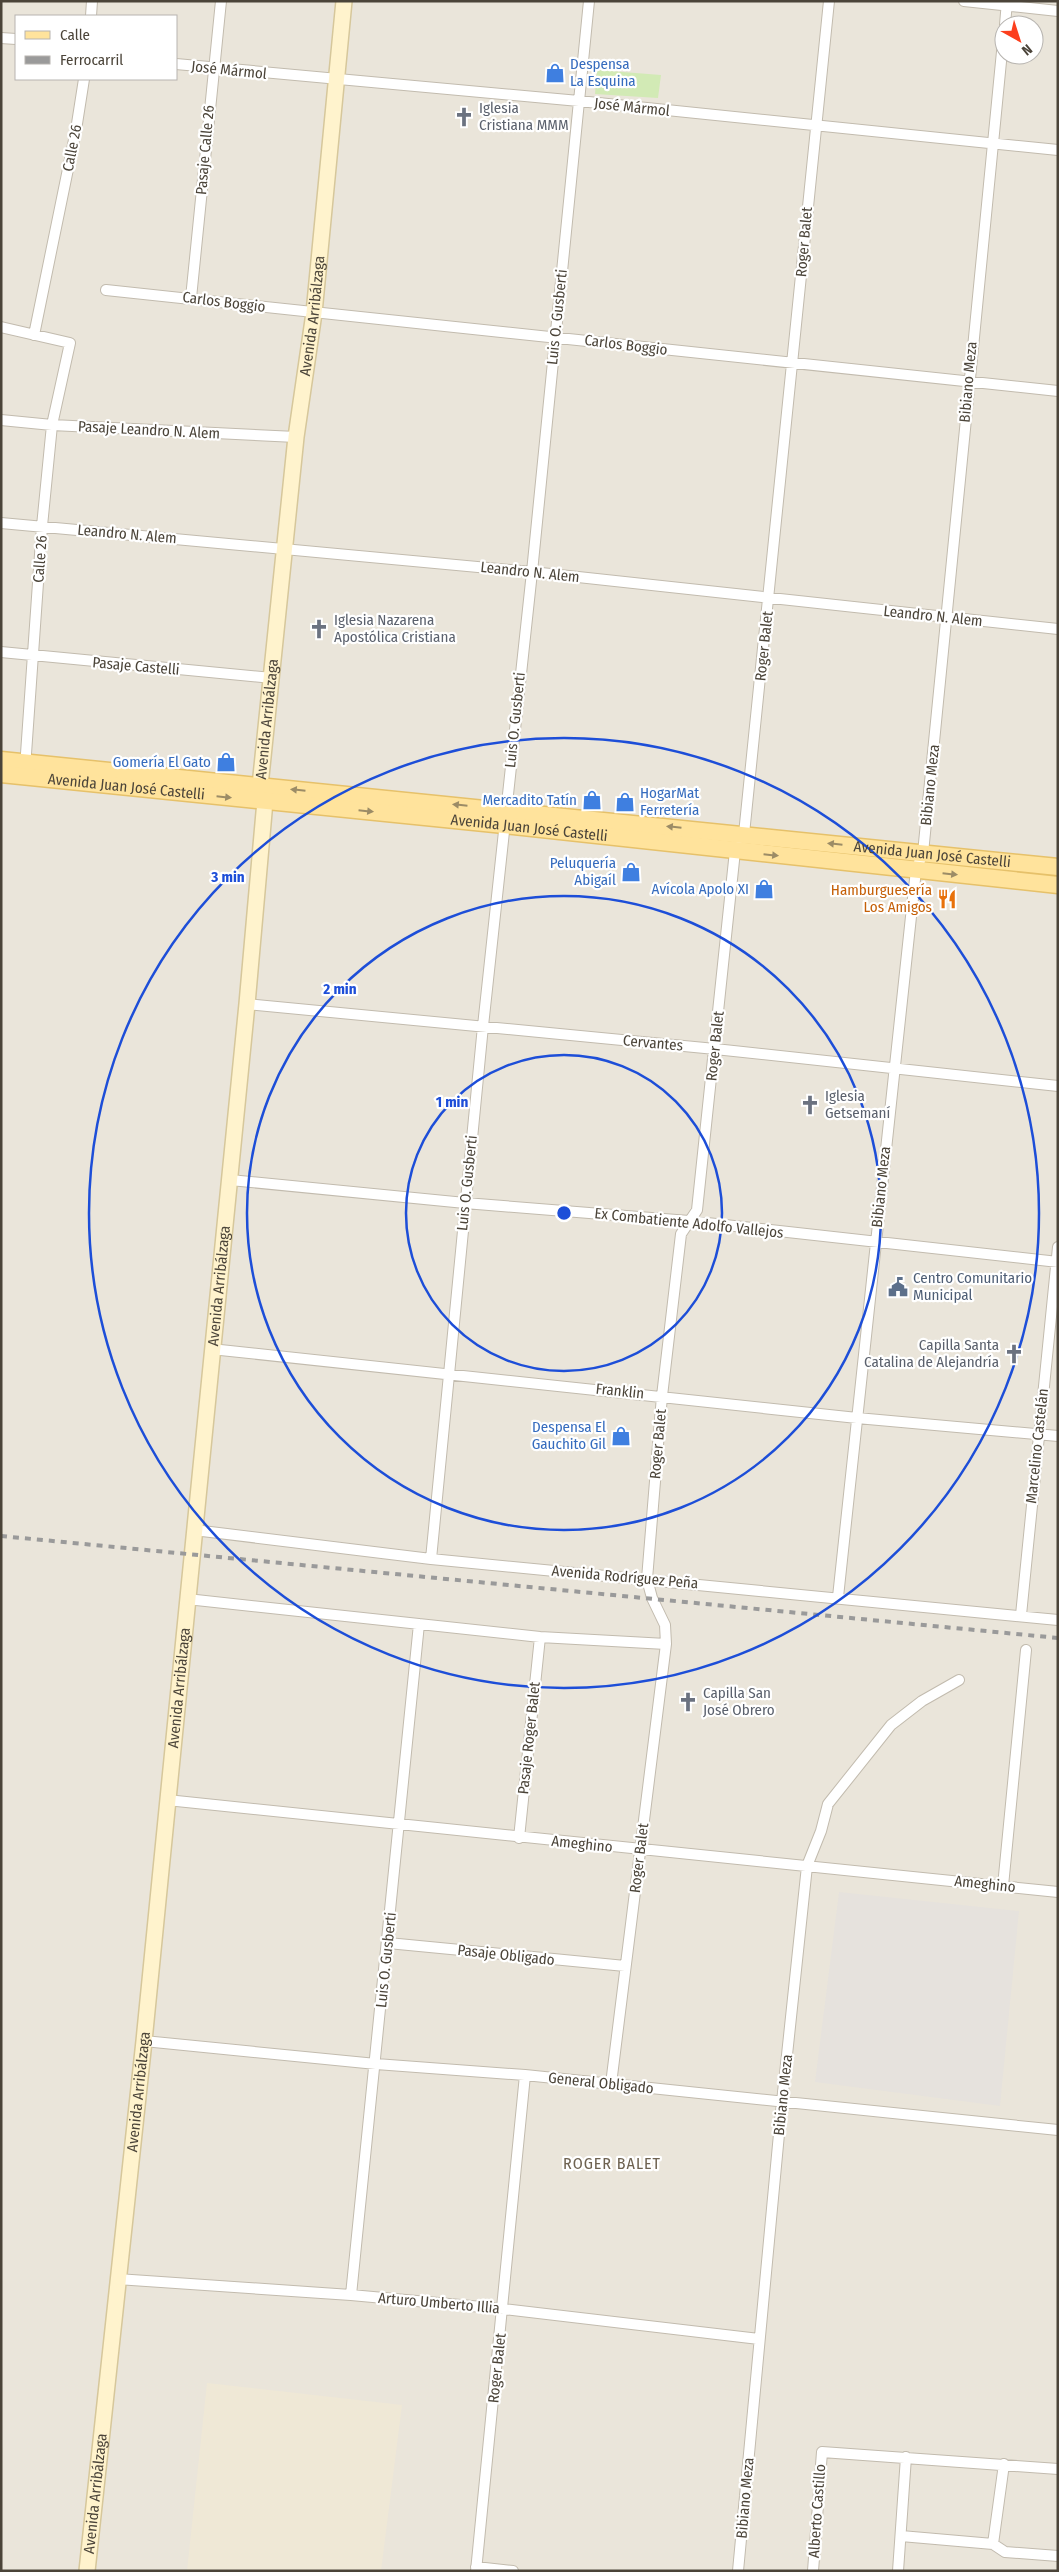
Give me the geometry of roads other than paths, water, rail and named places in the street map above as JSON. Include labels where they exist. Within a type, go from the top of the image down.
[{"type":"main road","name":"Avenida Arribálzaga","points":[[86,2571],[144,2040],[211,1349],[248,1004],[272,678],[284,548],[296,438],[314,313],[344,1]]},
{"type":"main road","name":"Avenida Juan José Castelli","points":[[1,760],[25,770]]},
{"type":"main road","name":"Avenida Juan José Castelli","points":[[1,774],[25,770],[505,818],[744,834],[1058,867]]},
{"type":"main road","name":"Avenida Juan José Castelli","points":[[505,818],[735,851],[1058,885]]},
{"type":"street","points":[[91,15],[92,1]]},
{"type":"street","name":"Pasaje Calle 26","points":[[191,298],[212,68],[221,1]]},
{"type":"street","name":"Luis O. Gusberti","points":[[431,1559],[465,1203],[532,572],[589,1]]},
{"type":"street","name":"Roger Balet","points":[[612,2084],[666,1644],[665,1625],[652,1598],[647,1578],[662,1396],[681,1234],[697,1210],[735,851],[744,834],[828,1]]},
{"type":"street","points":[[964,1],[1007,4],[1058,11]]},
{"type":"street","points":[[1,38],[15,39]]},
{"type":"street","name":"José Mármol","points":[[178,64],[579,101],[1058,150]]},
{"type":"street","name":"Bibiano Meza","points":[[838,1597],[916,870],[923,853],[948,617],[968,380],[1000,65]]},
{"type":"street","name":"Calle 26","points":[[25,770],[42,526],[52,425],[70,344],[34,334],[76,130],[84,80]]},
{"type":"street","name":"Carlos Boggio","points":[[106,290],[1058,391]]},
{"type":"street","points":[[1,327],[34,334]]},
{"type":"street","name":"Pasaje Leandro N. Alem","points":[[1,420],[52,425],[296,438]]},
{"type":"street","name":"Leandro N. Alem","points":[[1,523],[532,572],[1058,629]]},
{"type":"street","name":"Pasaje Castelli","points":[[1,652],[33,657],[272,678]]},
{"type":"street","name":"Cervantes","points":[[248,1004],[715,1048],[1058,1086]]},
{"type":"street","name":"Ex Combatiente Adolfo Vallejos","points":[[230,1180],[465,1203],[689,1221],[1057,1262]]},
{"type":"street","name":"Marcelino Castelán","points":[[1021,1615],[1058,1247]]},
{"type":"street","name":"Franklin","points":[[211,1349],[857,1418],[1058,1436]]},
{"type":"street","name":"Avenida Rodríguez Peña","points":[[194,1530],[431,1559],[647,1578],[1058,1620]]},
{"type":"street","points":[[187,1599],[540,1637],[666,1644]]},
{"type":"street","name":"Luis O. Gusberti","points":[[351,2295],[376,2064],[419,1624]]},
{"type":"street","name":"Pasaje Roger Balet","points":[[519,1838],[540,1637]]},
{"type":"street","points":[[1003,1886],[1026,1650]]},
{"type":"street","name":"Bibiano Meza","points":[[738,2571],[782,2102],[807,1866],[821,1831],[828,1804],[891,1725],[922,1701],[959,1680]]},
{"type":"street","name":"Ameghino","points":[[167,1800],[519,1838],[1058,1892]]},
{"type":"street","name":"Pasaje Obligado","points":[[388,1944],[625,1966]]},
{"type":"street","name":"General Obligado","points":[[144,2040],[376,2064],[525,2075],[1058,2130]]},
{"type":"street","name":"Roger Balet","points":[[476,2569],[504,2309],[525,2075]]},
{"type":"street","name":"Arturo Umberto Illia","points":[[117,2279],[351,2295],[504,2309],[759,2339]]},
{"type":"street","name":"Alberto Castillo","points":[[813,2571],[822,2452],[906,2457]]},
{"type":"street","points":[[898,2571],[906,2457],[1058,2469]]},
{"type":"street","points":[[993,2544],[1004,2464]]},
{"type":"street","points":[[900,2536],[993,2544],[1005,2552],[1058,2556]]},
{"type":"street","points":[[476,2569],[513,2571]]},
{"type":"railway","points":[[1,1536],[1058,1638]]},
{"type":"place","name":"Despensa La Esquina","points":[[555,73]]},
{"type":"place","name":"Iglesia Cristiana MMM","points":[[464,117]]},
{"type":"place","name":"Iglesia Nazarena Apostólica Cristiana","points":[[319,629]]},
{"type":"place","name":"Gomería El Gato","points":[[226,762]]},
{"type":"place","name":"Mercadito Tatín","points":[[592,800]]},
{"type":"place","name":"HogarMat Ferretería","points":[[625,802]]},
{"type":"place","name":"Peluquería Abigaíl","points":[[631,872]]},
{"type":"place","name":"Avícola Apolo XI","points":[[764,889]]},
{"type":"place","name":"Hamburguesería Los Amigos","points":[[947,899]]},
{"type":"place","name":"Iglesia Getsemaní","points":[[810,1105]]},
{"type":"place","name":"Centro Comunitario Municipal","points":[[898,1287]]},
{"type":"place","name":"Capilla Santa Catalina de Alejandría","points":[[1014,1354]]},
{"type":"place","name":"Despensa El Gauchito Gil","points":[[621,1436]]},
{"type":"place","name":"Capilla San José Obrero","points":[[688,1702]]},
{"type":"district","name":"ROGER BALET","points":[[612,2163]]}]
